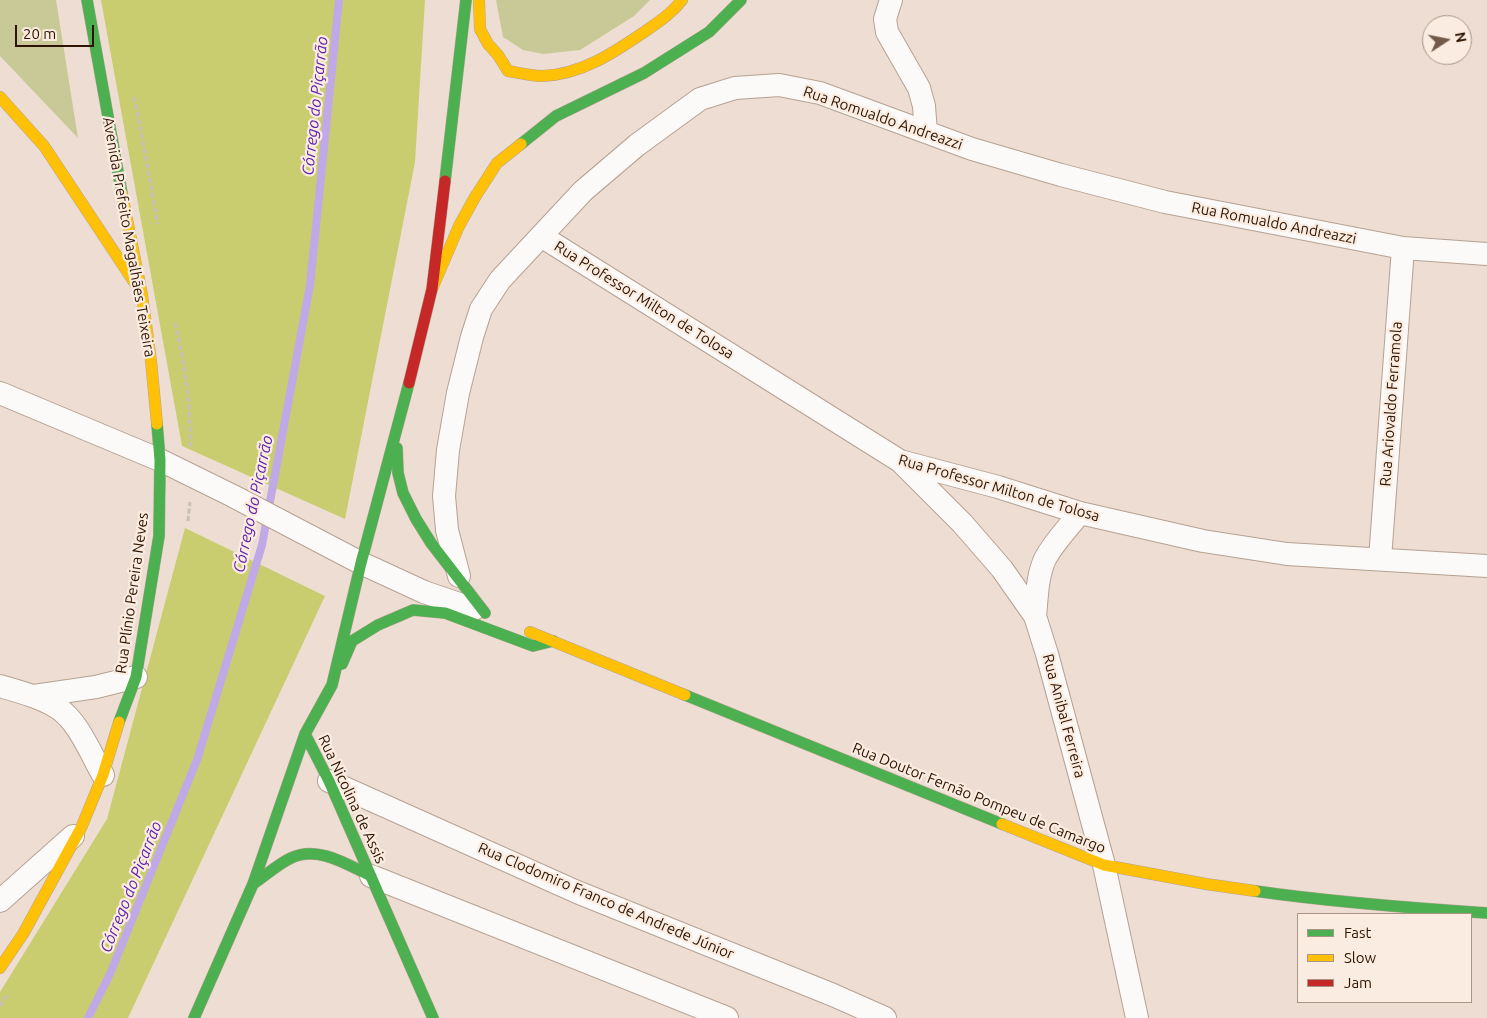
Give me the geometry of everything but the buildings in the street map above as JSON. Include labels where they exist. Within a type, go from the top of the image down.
[{"type":"main road","name":"Avenida Prefeito Magalhães Teixeira","points":[[88,0],[112,143],[142,295],[151,361],[160,460]]},
{"type":"main road","points":[[332,685],[361,563],[418,350],[432,289],[466,0]]},
{"type":"main road","points":[[479,0],[480,29],[488,44],[508,71],[528,75],[573,71],[594,62],[626,46],[673,12],[682,0]]},
{"type":"main road","points":[[432,289],[458,226],[475,196],[497,164],[556,116],[644,73],[709,32],[741,0]]},
{"type":"main road","points":[[0,97],[44,146],[142,295]]},
{"type":"main road","points":[[396,429],[398,473],[403,493],[416,519],[431,543],[489,614]]},
{"type":"main road","name":"Rua Plínio Pereira Neves","points":[[0,968],[24,934],[81,828],[103,775],[136,677],[159,536],[160,460]]},
{"type":"main road","points":[[194,1018],[253,884],[306,734],[332,685],[352,641],[378,625],[413,610],[445,613],[533,646],[553,641]]},
{"type":"main road","name":"Rua Doutor Fernão Pompeu de Camargo","points":[[519,627],[1104,865],[1206,884],[1302,898],[1382,906],[1487,913]]},
{"type":"main road","name":"Rua Nicolina de Assis","points":[[306,734],[329,781],[433,1018]]},
{"type":"main road","name":"Rua Nicolina de Assis","points":[[253,884],[292,857],[313,853],[334,858],[371,876]]},
{"type":"street","points":[[891,0],[885,19],[887,32],[919,88],[924,106],[926,132]]},
{"type":"street","name":"Rua Romualdo Andreazzi","points":[[459,578],[447,530],[444,496],[448,450],[458,393],[481,309],[500,280],[582,190],[637,145],[700,99],[735,88],[779,86],[820,93],[972,149],[1061,175],[1165,202],[1403,248],[1487,254]]},
{"type":"street","name":"Rua Professor Milton de Tolosa","points":[[541,236],[900,461],[998,487],[1080,513],[1212,543],[1287,554],[1487,566]]},
{"type":"street","name":"Rua Ariovaldo Ferramola","points":[[1380,559],[1403,248]]},
{"type":"street","points":[[0,393],[160,460],[361,563],[424,592],[489,614]]},
{"type":"street","name":"Rua Anibal Ferreira","points":[[900,461],[962,523],[1002,569],[1035,616],[1104,865],[1137,1018]]},
{"type":"street","points":[[1035,616],[1040,579],[1045,560],[1056,542],[1080,513]]},
{"type":"street","points":[[34,696],[96,687],[136,677]]},
{"type":"street","points":[[0,686],[34,696],[58,708],[78,730],[103,775]]},
{"type":"street","name":"Rua Clodomiro Franco de Andrede Júnior","points":[[329,781],[577,892],[885,1018]]},
{"type":"street","points":[[0,901],[81,828]]},
{"type":"street","points":[[371,876],[727,1018]]},
{"type":"green space","points":[[0,0],[56,0],[78,138],[0,56]]},
{"type":"green space","points":[[101,0],[425,0],[415,162],[345,519],[182,446]]},
{"type":"green space","points":[[496,0],[650,0],[634,16],[580,50],[543,54],[523,50],[503,37]]},
{"type":"green space","points":[[185,528],[325,596],[128,1018],[0,1018],[0,992],[107,819]]},
{"type":"waterway","name":"Córrego do Piçarrão","points":[[88,1018],[110,974],[197,760],[262,545],[310,285],[339,0]]},
{"type":"traffic: fast","points":[[87,0],[122,194]]},
{"type":"traffic: fast","points":[[445,181],[466,0]]},
{"type":"traffic: fast","points":[[521,144],[556,116],[644,73],[709,32],[741,0]]},
{"type":"traffic: fast","points":[[194,1018],[253,884],[305,734],[332,685],[361,563],[409,383]]},
{"type":"traffic: fast","points":[[119,722],[136,677],[159,536],[160,460],[157,424]]},
{"type":"traffic: fast","points":[[397,448],[398,473],[403,493],[416,519],[431,543],[485,613]]},
{"type":"traffic: fast","points":[[342,664],[352,641],[378,625],[413,610],[445,613],[533,646],[553,641]]},
{"type":"traffic: fast","points":[[685,695],[1002,824]]},
{"type":"traffic: fast","points":[[305,734],[329,781],[433,1018]]},
{"type":"traffic: fast","points":[[253,884],[291,858],[312,854],[322,855],[343,862],[371,876]]},
{"type":"traffic: fast","points":[[1255,891],[1371,904],[1487,913]]},
{"type":"traffic: slow","points":[[479,0],[480,29],[488,44],[508,71],[542,76],[557,75],[585,67],[598,60],[657,23],[682,0]]},
{"type":"traffic: slow","points":[[0,97],[44,146],[142,294]]},
{"type":"traffic: slow","points":[[432,289],[459,226],[475,197],[497,163],[521,144]]},
{"type":"traffic: slow","points":[[122,194],[142,295],[157,424]]},
{"type":"traffic: slow","points":[[530,632],[685,695]]},
{"type":"traffic: slow","points":[[0,968],[23,934],[81,828],[103,775],[119,722]]},
{"type":"traffic: slow","points":[[1002,824],[1104,865],[1255,891]]},
{"type":"traffic: jam","points":[[409,383],[432,289],[445,181]]}]
